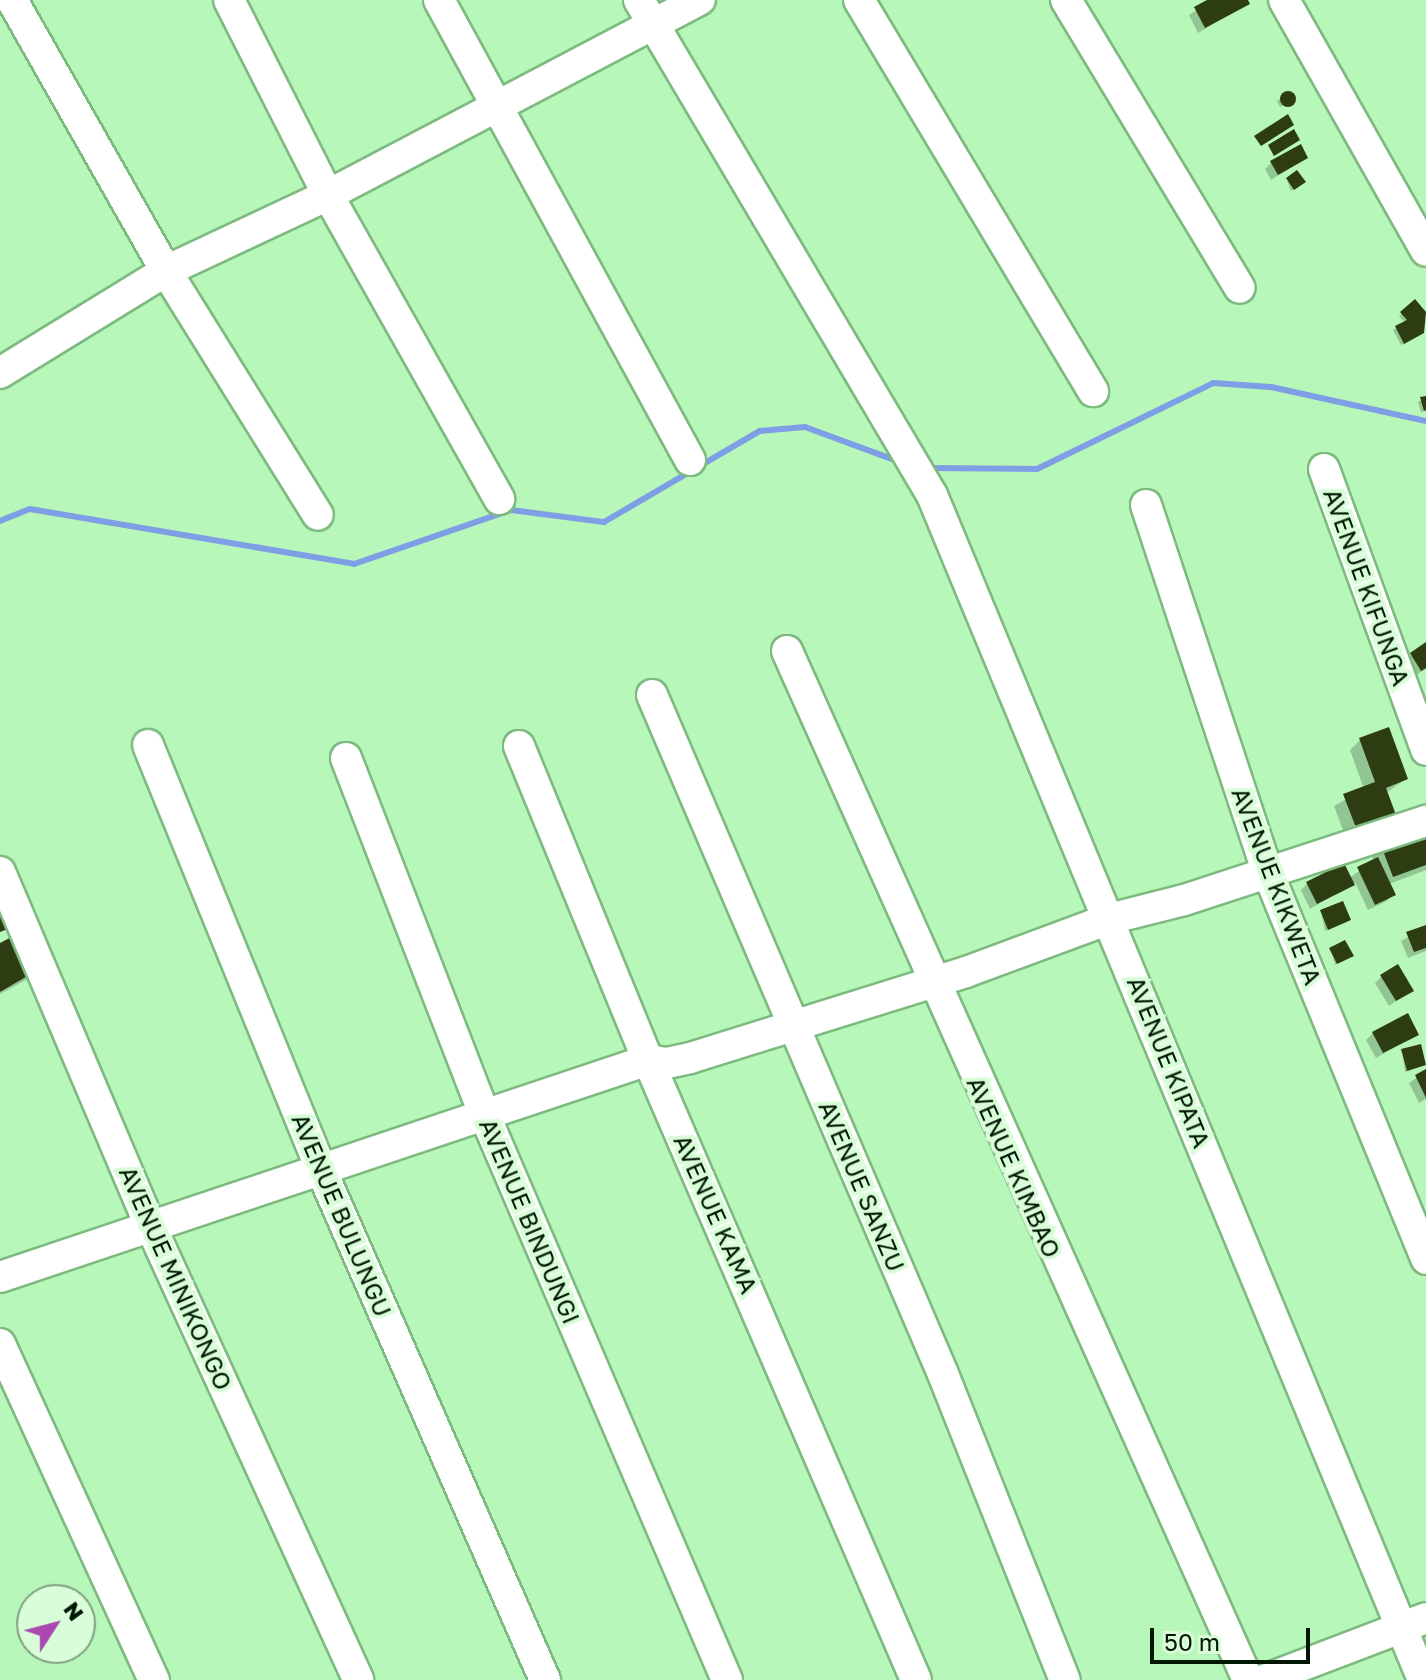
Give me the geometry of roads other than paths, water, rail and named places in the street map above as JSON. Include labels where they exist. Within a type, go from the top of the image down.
[{"type":"street","points":[[12,0],[166,271],[318,515]]},
{"type":"street","points":[[229,0],[328,195],[499,499]]},
{"type":"street","points":[[439,0],[690,460]]},
{"type":"street","points":[[3,365],[166,271],[328,195],[496,104],[646,12],[700,0]]},
{"type":"street","points":[[859,0],[1093,391]]},
{"type":"street","points":[[1066,0],[1240,288]]},
{"type":"street","points":[[1284,0],[1426,251]]},
{"type":"street","name":"AVENUE KIPATA","points":[[646,12],[907,448],[932,495],[1109,919],[1414,1622],[1423,1680]]},
{"type":"street","name":"AVENUE KIFUNGA","points":[[1324,469],[1426,750]]},
{"type":"street","name":"AVENUE KIKWETA","points":[[1146,505],[1268,873],[1426,1259]]},
{"type":"street","name":"AVENUE KIMBAO","points":[[787,651],[931,981],[1248,1680]]},
{"type":"street","name":"AVENUE SANZU","points":[[652,695],[943,1374],[1065,1680]]},
{"type":"street","name":"AVENUE BULUNGU","points":[[148,745],[322,1172],[545,1680]]},
{"type":"street","name":"AVENUE KAMA","points":[[519,746],[648,1060],[916,1680]]},
{"type":"street","name":"AVENUE BINDUNGI","points":[[346,758],[485,1116],[727,1680]]},
{"type":"street","points":[[0,1277],[322,1172],[648,1060],[667,1063],[690,1058],[791,1023],[931,981],[1109,919],[1268,873],[1426,821]]},
{"type":"street","name":"AVENUE MINIKONGO","points":[[0,872],[151,1227],[358,1680]]},
{"type":"street","points":[[0,1344],[154,1680]]},
{"type":"street","points":[[1264,1680],[1414,1622]]},
{"type":"waterway","points":[[926,468],[1037,469],[1213,383],[1271,387],[1426,421]]},
{"type":"waterway","points":[[0,521],[30,509],[354,564],[511,510],[604,522],[760,431],[805,427],[900,462]]}]
